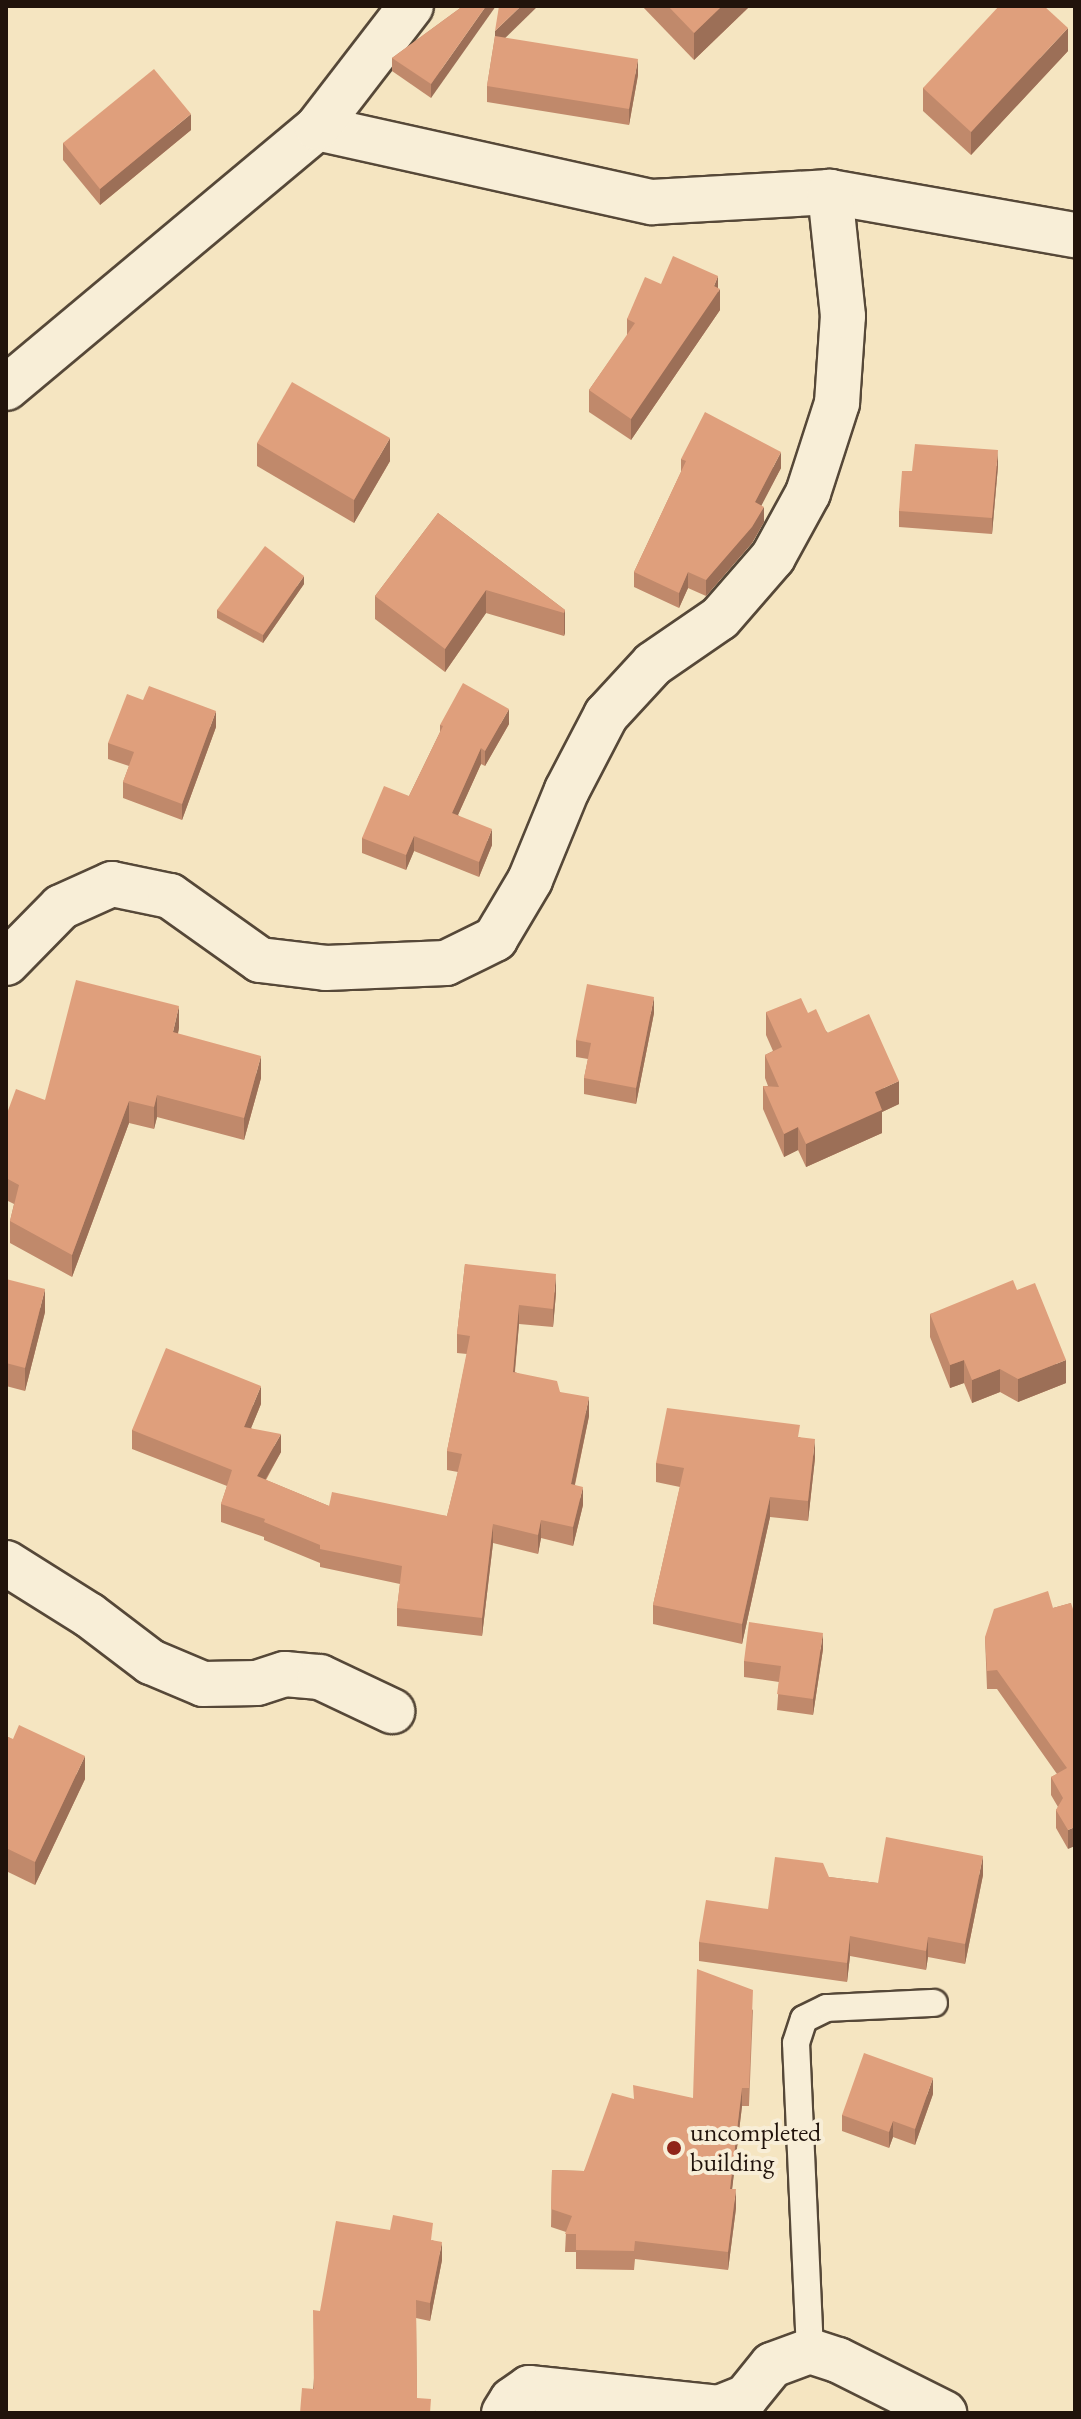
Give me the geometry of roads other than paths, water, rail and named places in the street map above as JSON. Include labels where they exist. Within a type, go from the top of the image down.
[{"type":"street","points":[[6,388],[317,128],[403,8]]},
{"type":"street","points":[[317,128],[652,202],[830,192],[1075,235]]},
{"type":"street","points":[[6,963],[61,907],[112,884],[170,896],[260,960],[326,968],[446,963],[495,939],[530,880],[567,790],[606,715],[653,664],[720,618],[773,557],[808,493],[837,403],[843,316],[830,192]]},
{"type":"street","points":[[6,1563],[89,1615],[151,1662],[203,1684],[257,1683],[285,1674],[320,1677],[392,1711]]},
{"type":"street","points":[[504,2413],[512,2400],[529,2388],[719,2408],[746,2397],[772,2365],[810,2351],[838,2360],[944,2413]]},
{"type":"lane","points":[[810,2351],[796,2043],[804,2019],[827,2008],[934,2003]]},
{"type":"place","name":"uncompleted building","points":[[674,2148]]}]
